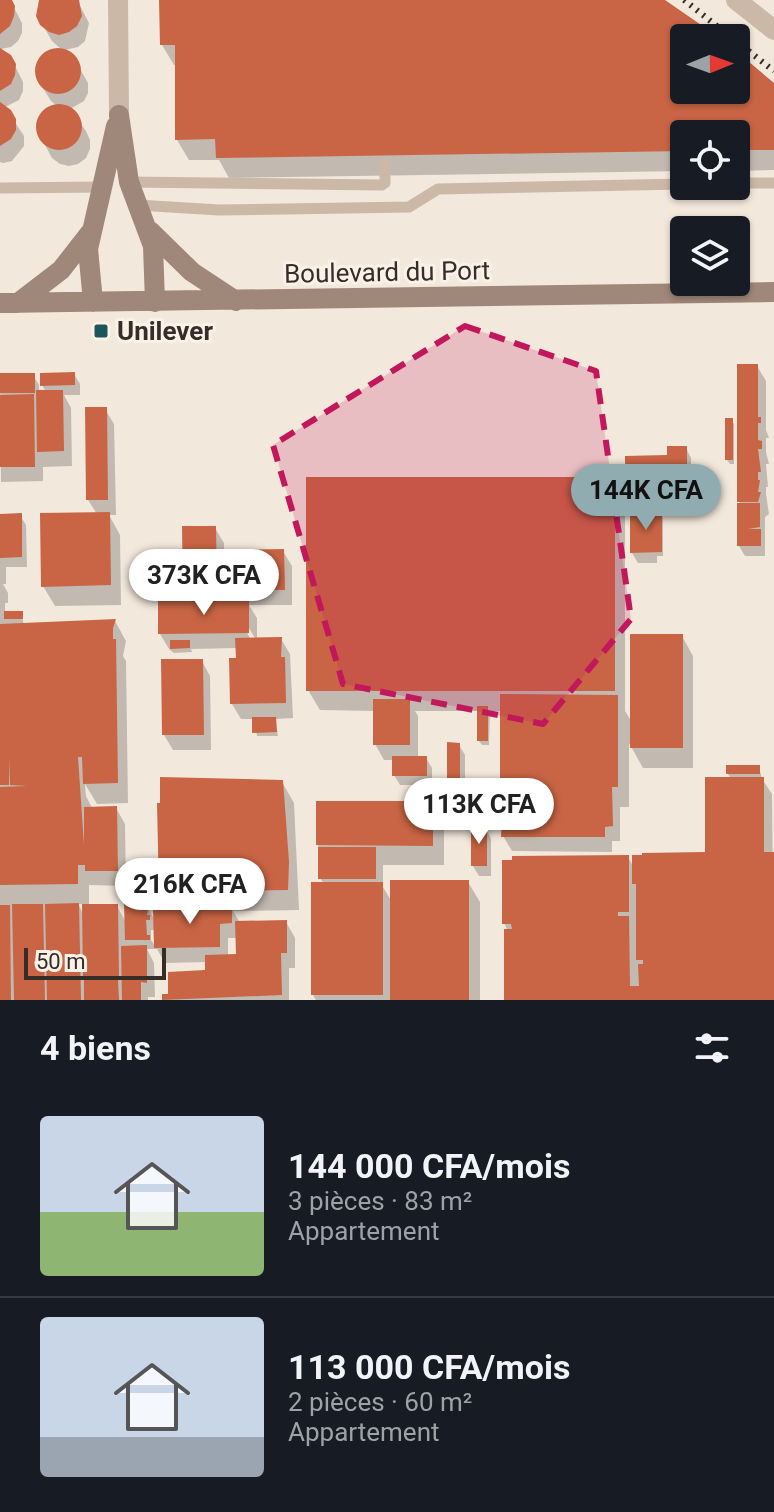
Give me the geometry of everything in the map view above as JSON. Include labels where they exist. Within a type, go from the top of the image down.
[{"type":"main road","points":[[119,115],[129,182],[148,228],[155,261],[155,302]]},
{"type":"main road","points":[[93,302],[88,266],[92,230],[119,115]]},
{"type":"main road","points":[[148,228],[192,272],[236,301]]},
{"type":"main road","points":[[9,303],[61,270],[92,230]]},
{"type":"main road","name":"Boulevard du Port","points":[[9,303],[774,292]]},
{"type":"street","points":[[118,0],[119,115]]},
{"type":"street","points":[[736,0],[774,30]]},
{"type":"lane","points":[[129,182],[382,185],[385,183],[385,164]]},
{"type":"lane","points":[[750,183],[774,183]]},
{"type":"lane","points":[[137,205],[219,210],[409,207],[438,189],[670,184]]},
{"type":"lane","points":[[0,188],[102,187]]},
{"type":"highlighted area","points":[[465,326],[596,371],[631,619],[543,724],[343,684],[273,445]]},
{"type":"building","points":[[0,0],[12,0],[15,6],[10,26],[0,34]]},
{"type":"building","points":[[39,0],[79,0],[82,16],[77,26],[59,35],[49,32],[40,25],[36,16]]},
{"type":"building","points":[[159,0],[665,0],[700,24],[670,24],[670,104],[750,104],[750,63],[774,83],[774,150],[750,150],[750,120],[670,120],[670,151],[216,158],[215,139],[175,140],[175,45],[160,45]]},
{"type":"building","points":[[0,48],[11,55],[16,64],[11,84],[0,91]]},
{"type":"building","points":[[58,48],[74,55],[81,71],[74,87],[58,94],[42,87],[35,71],[42,55]]},
{"type":"building","points":[[0,102],[11,110],[16,119],[16,130],[11,139],[0,146]]},
{"type":"building","points":[[59,104],[75,111],[82,127],[75,143],[59,150],[43,143],[36,127],[43,111]]},
{"type":"building","points":[[737,364],[758,364],[758,417],[761,417],[761,423],[758,423],[758,440],[762,441],[762,449],[758,449],[761,472],[758,472],[758,492],[761,492],[758,502],[737,502]]},
{"type":"building","points":[[75,372],[75,385],[40,386],[40,373]]},
{"type":"building","points":[[0,373],[35,373],[35,393],[0,393]]},
{"type":"building","points":[[36,390],[63,390],[64,451],[37,452]]},
{"type":"building","points":[[34,394],[35,467],[0,467],[0,395]]},
{"type":"building","points":[[85,407],[107,407],[108,500],[86,500]]},
{"type":"building","points":[[725,418],[733,418],[733,460],[725,460]]},
{"type":"building","points":[[667,446],[687,446],[687,474],[667,474],[667,470],[625,470],[625,456],[667,455]]},
{"type":"building","points":[[306,477],[615,477],[615,691],[306,691]]},
{"type":"building","points":[[737,503],[760,503],[760,527],[748,529],[761,529],[761,546],[737,546]]},
{"type":"building","points":[[110,512],[111,585],[41,587],[40,513]]},
{"type":"building","points":[[662,512],[662,552],[630,553],[630,513]]},
{"type":"building","points":[[22,513],[22,557],[0,558],[0,514]]},
{"type":"building","points":[[182,526],[216,526],[217,589],[183,590]]},
{"type":"building","points":[[284,549],[285,590],[220,590],[219,550]]},
{"type":"building","points":[[249,600],[249,633],[158,634],[158,601]]},
{"type":"building","points":[[4,611],[23,611],[23,619],[4,619]]},
{"type":"building","points":[[116,619],[113,639],[116,639],[118,783],[83,784],[82,757],[78,757],[84,845],[84,807],[117,806],[118,871],[85,871],[85,865],[78,865],[78,884],[0,885],[0,787],[27,786],[10,785],[10,758],[9,785],[0,785],[0,624]]},
{"type":"building","points":[[630,634],[683,634],[683,748],[630,748]]},
{"type":"building","points":[[282,637],[286,703],[230,704],[229,658],[236,658],[235,638]]},
{"type":"building","points":[[170,640],[190,640],[190,648],[170,649]]},
{"type":"building","points":[[161,659],[203,659],[204,735],[162,735]]},
{"type":"building","points":[[500,694],[618,695],[618,787],[612,787],[613,826],[605,827],[605,837],[501,837],[502,813],[510,813],[510,810],[501,810],[501,789],[509,787],[500,787]]},
{"type":"building","points":[[373,699],[410,699],[410,745],[373,745]]},
{"type":"building","points":[[477,706],[488,706],[488,741],[477,741]]},
{"type":"building","points":[[252,717],[276,717],[277,732],[252,733]]},
{"type":"building","points":[[447,742],[460,743],[460,782],[447,782]]},
{"type":"building","points":[[392,756],[427,756],[427,776],[392,776]]},
{"type":"building","points":[[726,765],[760,765],[760,774],[726,774]]},
{"type":"building","points":[[160,777],[283,780],[288,890],[159,892],[157,803],[160,803]]},
{"type":"building","points":[[705,777],[764,777],[764,852],[774,852],[774,1000],[504,1000],[504,929],[512,929],[511,924],[502,924],[502,860],[512,860],[512,856],[629,855],[629,912],[618,912],[618,916],[629,916],[630,986],[639,986],[638,964],[643,964],[643,960],[636,960],[636,884],[632,884],[632,855],[705,852]]},
{"type":"building","points":[[316,801],[433,801],[433,846],[316,845]]},
{"type":"building","points":[[471,827],[487,827],[487,866],[471,866]]},
{"type":"building","points":[[318,847],[376,847],[376,879],[318,879]]},
{"type":"building","points":[[390,880],[469,880],[469,1000],[390,1000]]},
{"type":"building","points":[[311,882],[383,882],[383,995],[311,995]]},
{"type":"building","points":[[149,902],[147,915],[150,915],[150,920],[146,920],[150,940],[125,940],[124,903]]},
{"type":"building","points":[[79,903],[81,1000],[47,1000],[45,904]]},
{"type":"building","points":[[12,904],[43,904],[45,1000],[14,1000]]},
{"type":"building","points":[[82,904],[118,904],[119,978],[83,978]]},
{"type":"building","points":[[0,905],[10,905],[11,1000],[0,1000]]},
{"type":"building","points":[[232,906],[232,923],[220,924],[220,947],[154,948],[153,908]]},
{"type":"building","points":[[287,920],[287,953],[281,953],[282,995],[162,1000],[162,994],[168,994],[168,972],[205,970],[205,955],[236,954],[235,921]]},
{"type":"building","points":[[147,945],[147,983],[141,982],[141,1000],[122,1000],[121,946]]},
{"type":"building","points":[[84,980],[118,980],[119,1000],[84,1000]]},
{"type":"railway","points":[[684,0],[714,24]]},
{"type":"railway","points":[[750,52],[774,71]]},
{"type":"place","name":"Unilever","points":[[101,331]]}]
